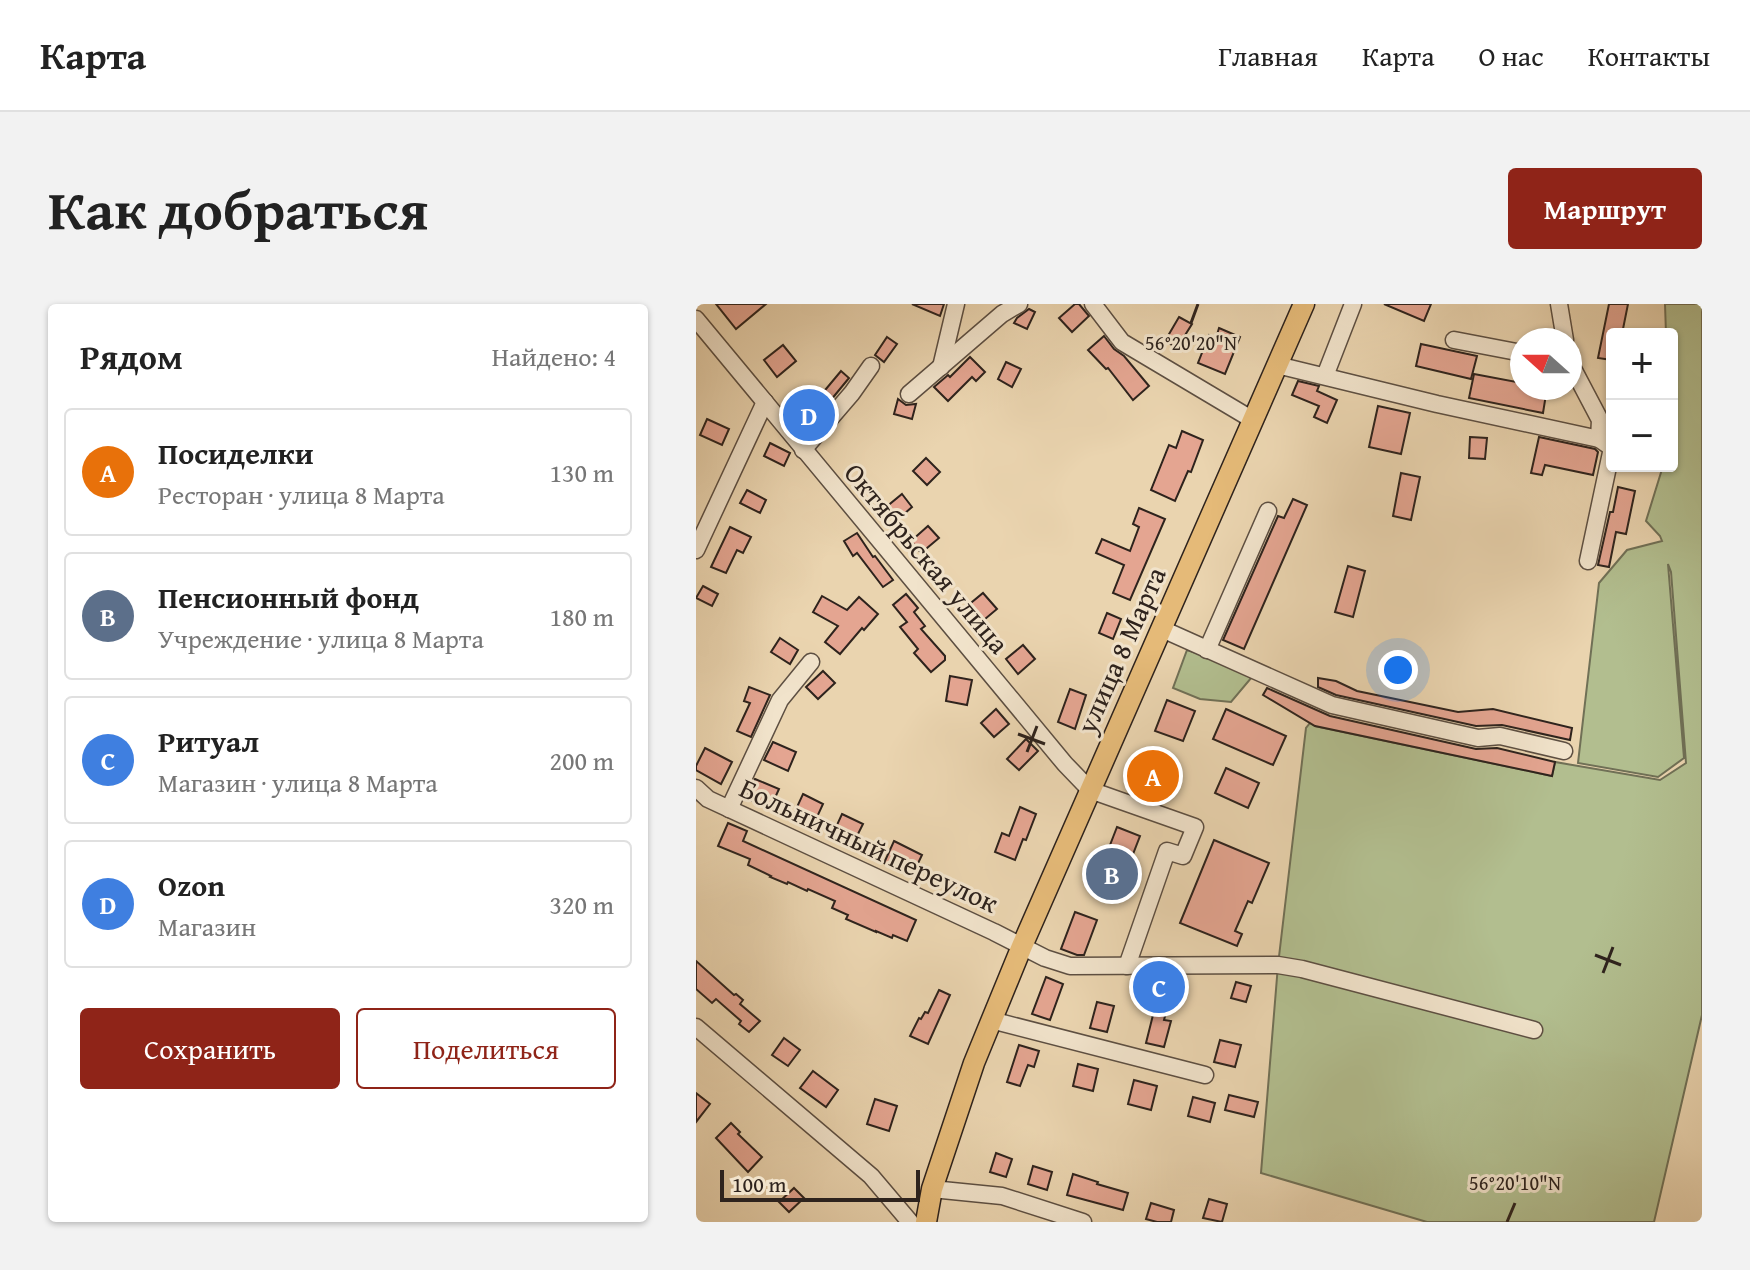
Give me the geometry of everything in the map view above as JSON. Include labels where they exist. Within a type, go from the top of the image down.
[{"type":"main road","name":"улица 8 Марта","points":[[926,1222],[932,1189],[991,1020],[1304,304]]},
{"type":"street","points":[[941,367],[956,304]]},
{"type":"street","points":[[909,394],[1002,314],[1019,304]]},
{"type":"street","points":[[1093,304],[1122,342],[1253,420]]},
{"type":"street","points":[[1325,376],[1353,304]]},
{"type":"street","points":[[1559,304],[1563,328]]},
{"type":"street","name":"Октябрьская улица","points":[[698,327],[765,402],[1065,764],[1090,790]]},
{"type":"street","points":[[1454,340],[1510,351]]},
{"type":"street","points":[[1277,365],[1599,439],[1612,448],[1588,561]]},
{"type":"street","points":[[803,450],[871,366]]},
{"type":"street","points":[[1582,386],[1600,420],[1599,439]]},
{"type":"street","points":[[696,550],[765,402]]},
{"type":"street","points":[[1207,650],[1268,511]]},
{"type":"street","points":[[1162,629],[1332,705],[1478,738],[1500,736],[1564,751]]},
{"type":"street","points":[[729,809],[780,700],[811,662]]},
{"type":"street","name":"Больничный переулок","points":[[696,788],[708,799],[729,809],[1045,958],[1070,966],[1278,965],[1534,1030]]},
{"type":"street","points":[[1090,790],[1195,827],[1183,856],[1167,851],[1127,966]]},
{"type":"street","points":[[991,1020],[1205,1075]]},
{"type":"street","points":[[696,1027],[871,1176],[910,1222]]},
{"type":"street","points":[[932,1189],[1002,1196],[1083,1222]]},
{"type":"green space","points":[[1665,304],[1702,304],[1702,1015],[1654,1222],[1427,1222],[1261,1173],[1278,965],[1306,728],[1310,723],[1552,776],[1555,762],[1660,780],[1686,763],[1668,564],[1684,758],[1658,777],[1578,763],[1599,583],[1627,550],[1662,541],[1646,521],[1661,472],[1678,472],[1678,328],[1666,328]]},
{"type":"green space","points":[[1187,650],[1227,663],[1252,677],[1231,702],[1200,699],[1173,688]]},
{"type":"building","points":[[716,304],[766,304],[736,329]]},
{"type":"building","points":[[912,304],[944,304],[940,316]]},
{"type":"building","points":[[1079,304],[1089,316],[1072,332],[1059,318]]},
{"type":"building","points":[[1384,304],[1431,304],[1424,321]]},
{"type":"building","points":[[1609,304],[1628,304],[1623,328],[1606,328],[1606,359],[1598,358]]},
{"type":"building","points":[[1029,309],[1035,312],[1027,329],[1014,323],[1017,318]]},
{"type":"building","points":[[1179,317],[1192,324],[1177,348],[1165,341]]},
{"type":"building","points":[[1219,328],[1240,337],[1225,374],[1198,363],[1209,335],[1216,338]]},
{"type":"building","points":[[1104,336],[1149,386],[1133,400],[1108,368],[1088,350]]},
{"type":"building","points":[[887,337],[897,344],[884,362],[875,355]]},
{"type":"building","points":[[1421,344],[1477,356],[1471,379],[1416,366]]},
{"type":"building","points":[[783,345],[796,361],[777,377],[764,360]]},
{"type":"building","points":[[970,357],[985,372],[976,381],[972,377],[948,401],[934,387],[948,375],[950,377]]},
{"type":"building","points":[[1006,362],[1021,369],[1012,387],[998,379]]},
{"type":"building","points":[[841,371],[849,378],[812,423],[798,411],[811,396],[816,401]]},
{"type":"building","points":[[1474,374],[1510,381],[1510,400],[1545,400],[1543,413],[1469,398]]},
{"type":"building","points":[[1298,381],[1319,386],[1317,391],[1337,400],[1327,423],[1314,417],[1319,406],[1292,395]]},
{"type":"building","points":[[898,399],[906,405],[916,404],[912,419],[894,414]]},
{"type":"building","points":[[1378,406],[1410,413],[1401,454],[1369,447]]},
{"type":"building","points":[[707,419],[729,429],[722,445],[700,435]]},
{"type":"building","points":[[1182,431],[1203,440],[1191,472],[1188,471],[1175,501],[1151,490],[1169,445],[1176,448]]},
{"type":"building","points":[[1470,437],[1487,438],[1485,459],[1469,458]]},
{"type":"building","points":[[1539,437],[1595,449],[1598,452],[1593,475],[1545,465],[1542,475],[1531,473]]},
{"type":"building","points":[[770,443],[790,453],[784,466],[764,456]]},
{"type":"building","points":[[926,458],[940,472],[927,485],[913,471]]},
{"type":"building","points":[[1401,473],[1420,477],[1411,520],[1393,516]]},
{"type":"building","points":[[1618,487],[1635,491],[1626,534],[1616,532],[1609,567],[1598,565],[1610,512],[1613,512]]},
{"type":"building","points":[[747,490],[766,500],[760,513],[740,503]]},
{"type":"building","points":[[902,494],[912,507],[896,521],[885,508]]},
{"type":"building","points":[[1293,499],[1307,505],[1244,649],[1223,640],[1278,516],[1284,518]]},
{"type":"building","points":[[1139,508],[1165,519],[1130,600],[1113,593],[1124,565],[1096,553],[1102,539],[1130,551],[1139,527],[1133,524]]},
{"type":"building","points":[[928,526],[939,538],[921,553],[911,541]]},
{"type":"building","points":[[730,527],[751,537],[743,553],[737,550],[726,573],[711,567]]},
{"type":"building","points":[[857,533],[893,580],[883,587],[857,553],[853,556],[844,541]]},
{"type":"building","points":[[1348,566],[1365,571],[1353,617],[1335,612]]},
{"type":"building","points":[[703,586],[718,594],[712,606],[696,598]]},
{"type":"building","points":[[983,593],[997,609],[979,624],[966,607]]},
{"type":"building","points":[[906,594],[918,608],[914,612],[925,626],[921,629],[945,656],[945,660],[931,672],[914,653],[918,649],[900,627],[907,622],[893,605]]},
{"type":"building","points":[[822,596],[847,610],[859,597],[878,614],[840,654],[825,642],[838,626],[813,612]]},
{"type":"building","points":[[1107,613],[1121,619],[1113,639],[1099,633]]},
{"type":"building","points":[[780,638],[798,650],[790,664],[771,652]]},
{"type":"building","points":[[1023,645],[1035,659],[1018,674],[1006,659]]},
{"type":"building","points":[[823,671],[835,683],[818,699],[806,687]]},
{"type":"building","points":[[950,676],[972,680],[967,705],[946,701]]},
{"type":"building","points":[[1318,678],[1336,681],[1357,691],[1458,712],[1493,709],[1572,728],[1570,740],[1502,725],[1476,726],[1336,695],[1318,687]]},
{"type":"building","points":[[749,687],[770,695],[751,737],[737,731],[750,703],[744,701]]},
{"type":"building","points":[[1267,688],[1330,716],[1476,749],[1497,748],[1555,762],[1552,776],[1315,726],[1263,695]]},
{"type":"building","points":[[1070,689],[1086,695],[1075,729],[1058,722]]},
{"type":"building","points":[[1167,700],[1195,711],[1183,741],[1155,731]]},
{"type":"building","points":[[996,709],[1009,724],[994,737],[981,723]]},
{"type":"building","points":[[1226,709],[1286,736],[1273,765],[1213,739]]},
{"type":"building","points":[[1026,739],[1038,751],[1019,770],[1007,759]]},
{"type":"building","points":[[773,742],[796,752],[788,771],[764,760]]},
{"type":"building","points":[[705,748],[732,762],[721,784],[696,770]]},
{"type":"building","points":[[1139,753],[1179,768],[1168,798],[1128,783]]},
{"type":"building","points":[[1226,768],[1259,783],[1248,808],[1215,793]]},
{"type":"building","points":[[755,779],[779,789],[770,809],[746,798]]},
{"type":"building","points":[[803,794],[823,804],[811,830],[791,820]]},
{"type":"building","points":[[1020,807],[1036,814],[1015,860],[995,852],[1002,833],[1009,836]]},
{"type":"building","points":[[842,814],[863,824],[851,848],[831,838]]},
{"type":"building","points":[[728,823],[747,831],[743,841],[916,920],[907,941],[846,919],[848,915],[832,908],[835,901],[770,877],[748,865],[750,859],[718,846]]},
{"type":"building","points":[[1117,827],[1140,836],[1116,898],[1093,889]]},
{"type":"building","points":[[1214,840],[1269,863],[1252,903],[1248,901],[1235,931],[1242,934],[1237,946],[1180,923]]},
{"type":"building","points":[[894,841],[922,855],[912,876],[884,863]]},
{"type":"building","points":[[1075,912],[1097,920],[1084,955],[1061,949]]},
{"type":"building","points":[[696,961],[743,1000],[740,1004],[760,1021],[749,1032],[716,999],[712,1003],[696,989]]},
{"type":"building","points":[[1046,977],[1063,984],[1050,1020],[1032,1014]]},
{"type":"building","points":[[1147,977],[1175,979],[1164,1020],[1171,1021],[1164,1047],[1146,1043],[1157,999],[1143,995]]},
{"type":"building","points":[[1236,982],[1251,986],[1246,1002],[1231,998]]},
{"type":"building","points":[[939,990],[950,995],[928,1044],[910,1036],[919,1018],[928,1013]]},
{"type":"building","points":[[1097,1002],[1114,1006],[1107,1032],[1090,1028]]},
{"type":"building","points":[[784,1038],[800,1050],[788,1066],[772,1055]]},
{"type":"building","points":[[1220,1040],[1241,1045],[1235,1067],[1214,1062]]},
{"type":"building","points":[[1019,1045],[1039,1051],[1034,1067],[1028,1065],[1020,1086],[1007,1082]]},
{"type":"building","points":[[1078,1064],[1098,1069],[1093,1091],[1073,1086]]},
{"type":"building","points":[[813,1071],[838,1090],[826,1107],[800,1088]]},
{"type":"building","points":[[1134,1080],[1157,1086],[1151,1110],[1128,1104]]},
{"type":"building","points":[[696,1093],[710,1104],[696,1122]]},
{"type":"building","points":[[1229,1095],[1258,1102],[1254,1117],[1225,1110]]},
{"type":"building","points":[[1193,1097],[1215,1103],[1210,1122],[1188,1116]]},
{"type":"building","points":[[875,1099],[897,1106],[889,1131],[867,1124]]},
{"type":"building","points":[[731,1123],[762,1157],[748,1172],[716,1138]]},
{"type":"building","points":[[996,1153],[1012,1159],[1006,1177],[990,1172]]},
{"type":"building","points":[[1033,1166],[1052,1172],[1047,1190],[1028,1184]]},
{"type":"building","points":[[1073,1174],[1128,1193],[1123,1210],[1067,1195]]},
{"type":"building","points":[[794,1188],[804,1198],[789,1212],[779,1202]]},
{"type":"building","points":[[1209,1199],[1227,1204],[1222,1222],[1203,1218]]},
{"type":"building","points":[[1151,1203],[1174,1210],[1171,1222],[1146,1219]]},
{"type":"place","name":"Ozon","points":[[809,415]]},
{"type":"place","name":"Посиделки","points":[[1153,776]]},
{"type":"place","name":"Пенсионный фонд","points":[[1112,874]]},
{"type":"place","name":"Ритуал","points":[[1159,987]]}]
